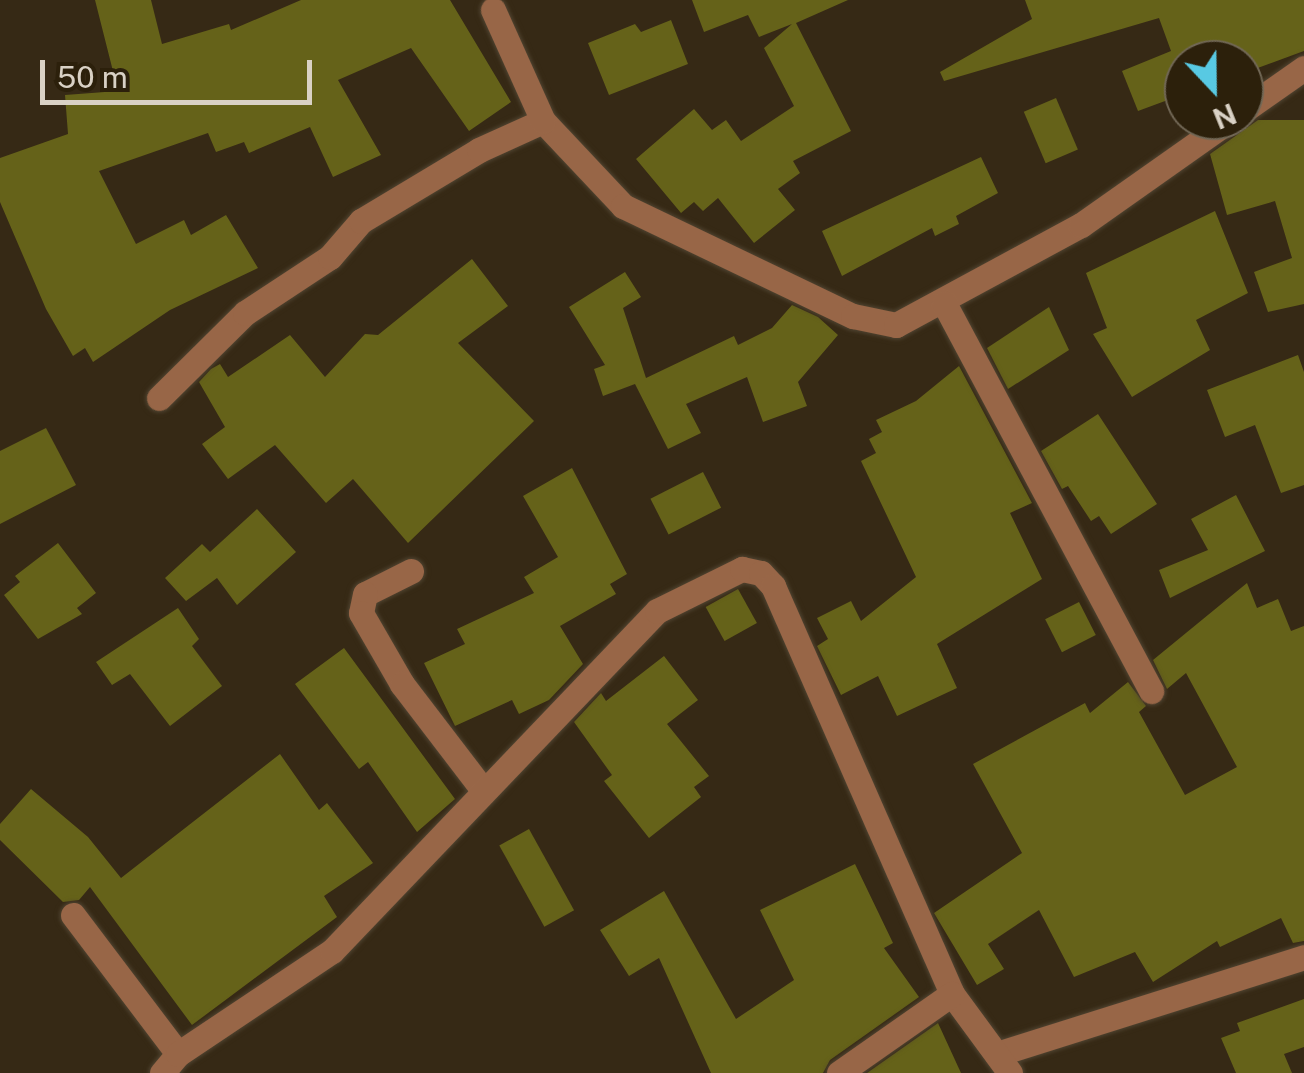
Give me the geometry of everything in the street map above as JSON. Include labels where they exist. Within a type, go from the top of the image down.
[{"type":"street","points":[[499,3],[543,121],[623,206],[853,316],[896,325],[1080,225],[1201,140]]},
{"type":"street","points":[[1264,96],[1304,68]]},
{"type":"street","points":[[159,398],[245,312],[330,256],[362,221],[479,150],[543,121]]},
{"type":"street","points":[[944,302],[1151,691]]},
{"type":"street","points":[[73,915],[170,1064],[332,950],[658,611],[712,579],[742,568],[761,573],[773,586],[952,994],[1004,1063],[1304,957]]},
{"type":"street","points":[[411,572],[365,594],[360,612],[402,684],[483,790]]},
{"type":"street","points":[[840,1073],[952,994]]},
{"type":"building","points":[[95,0],[151,0],[162,44],[229,24],[231,30],[301,0],[450,0],[511,102],[469,131],[411,48],[338,80],[381,155],[333,177],[310,127],[249,153],[244,142],[216,152],[208,133],[99,171],[136,244],[184,220],[191,235],[226,215],[258,268],[170,310],[93,362],[85,348],[73,356],[46,309],[0,202],[0,158],[68,134],[65,95],[118,91]]},
{"type":"building","points":[[692,0],[848,0],[796,23],[851,131],[793,161],[800,173],[778,189],[795,210],[754,243],[718,198],[703,211],[694,202],[681,213],[636,159],[694,109],[712,130],[726,120],[741,141],[794,106],[764,48],[792,24],[759,37],[748,15],[704,32]]},
{"type":"building","points":[[1025,0],[1304,0],[1304,51],[1264,66],[1264,40],[1167,40],[1159,18],[944,81],[940,72],[1032,19]]},
{"type":"building","points":[[671,20],[688,64],[609,95],[588,43],[635,24],[641,32]]},
{"type":"building","points":[[1164,54],[1164,101],[1138,111],[1122,71]]},
{"type":"building","points":[[1056,98],[1078,150],[1046,163],[1024,112]]},
{"type":"building","points":[[1264,120],[1304,120],[1304,304],[1268,312],[1254,272],[1292,258],[1275,201],[1227,215],[1210,154],[1230,140],[1264,140]]},
{"type":"building","points":[[981,157],[998,193],[956,216],[959,224],[935,236],[932,228],[842,276],[822,231]]},
{"type":"building","points":[[1215,211],[1248,293],[1196,320],[1210,350],[1132,397],[1093,334],[1107,328],[1086,273]]},
{"type":"building","points":[[472,259],[508,306],[458,343],[534,421],[408,543],[353,479],[326,503],[275,445],[228,479],[202,444],[225,427],[199,382],[211,369],[220,364],[228,377],[290,335],[325,377],[365,334],[378,335]]},
{"type":"building","points":[[625,272],[641,297],[623,308],[646,378],[734,336],[738,345],[772,328],[792,305],[818,317],[838,335],[798,382],[807,406],[763,422],[747,377],[686,404],[701,433],[668,449],[635,384],[603,396],[594,369],[605,365],[569,307]]},
{"type":"building","points":[[1049,307],[1069,350],[1008,389],[987,348]]},
{"type":"building","points":[[1298,355],[1304,372],[1304,485],[1281,493],[1255,425],[1225,437],[1207,390]]},
{"type":"building","points":[[959,366],[1032,503],[1010,513],[1042,579],[937,644],[957,688],[897,716],[878,676],[841,695],[817,646],[828,639],[817,618],[851,601],[861,621],[916,577],[861,461],[876,453],[869,439],[882,432],[876,420],[916,401]]},
{"type":"building","points":[[1098,414],[1157,504],[1111,534],[1099,516],[1091,521],[1068,486],[1062,489],[1041,451]]},
{"type":"building","points":[[46,428],[76,485],[0,524],[0,451]]},
{"type":"building","points":[[572,468],[627,574],[610,584],[616,594],[560,626],[583,664],[549,700],[519,714],[512,700],[455,726],[424,663],[465,644],[457,629],[534,593],[524,577],[558,557],[523,496]]},
{"type":"building","points":[[703,472],[721,508],[669,534],[650,499]]},
{"type":"building","points":[[1236,495],[1265,551],[1170,598],[1159,570],[1208,550],[1191,519]]},
{"type":"building","points":[[257,509],[296,552],[237,605],[217,578],[186,601],[165,578],[202,544],[210,552]]},
{"type":"building","points":[[58,543],[96,593],[77,608],[82,614],[38,639],[4,595],[20,582],[15,576]]},
{"type":"building","points":[[1247,583],[1257,608],[1278,599],[1291,631],[1304,626],[1304,941],[1293,943],[1281,918],[1220,947],[1217,941],[1153,982],[1135,952],[1074,977],[1039,910],[988,944],[1004,969],[977,985],[934,913],[1022,853],[973,764],[1085,703],[1090,713],[1128,682],[1146,706],[1139,712],[1185,795],[1237,767],[1186,673],[1167,689],[1153,660]]},
{"type":"building","points":[[738,589],[757,623],[725,641],[706,607]]},
{"type":"building","points":[[1079,602],[1096,635],[1062,652],[1045,619]]},
{"type":"building","points":[[178,608],[199,639],[192,646],[222,686],[170,726],[130,674],[112,685],[96,662]]},
{"type":"building","points":[[344,648],[455,799],[417,832],[368,762],[359,769],[295,684]]},
{"type":"building","points":[[664,656],[698,700],[667,724],[709,776],[694,787],[701,797],[649,838],[604,781],[612,775],[574,722],[601,693],[606,701]]},
{"type":"building","points":[[280,754],[319,810],[327,803],[373,863],[324,896],[337,917],[192,1025],[90,887],[79,900],[63,902],[0,840],[0,824],[31,789],[88,837],[121,878]]},
{"type":"building","points":[[529,829],[574,910],[544,927],[499,845]]},
{"type":"building","points":[[855,864],[893,943],[884,948],[919,997],[830,1060],[823,1073],[711,1073],[659,958],[629,976],[600,930],[664,891],[736,1019],[794,980],[760,910]]},
{"type":"building","points":[[1304,999],[1304,1047],[1284,1054],[1292,1073],[1236,1073],[1221,1038],[1240,1031],[1237,1023]]},
{"type":"building","points":[[938,1023],[961,1073],[867,1073]]}]
